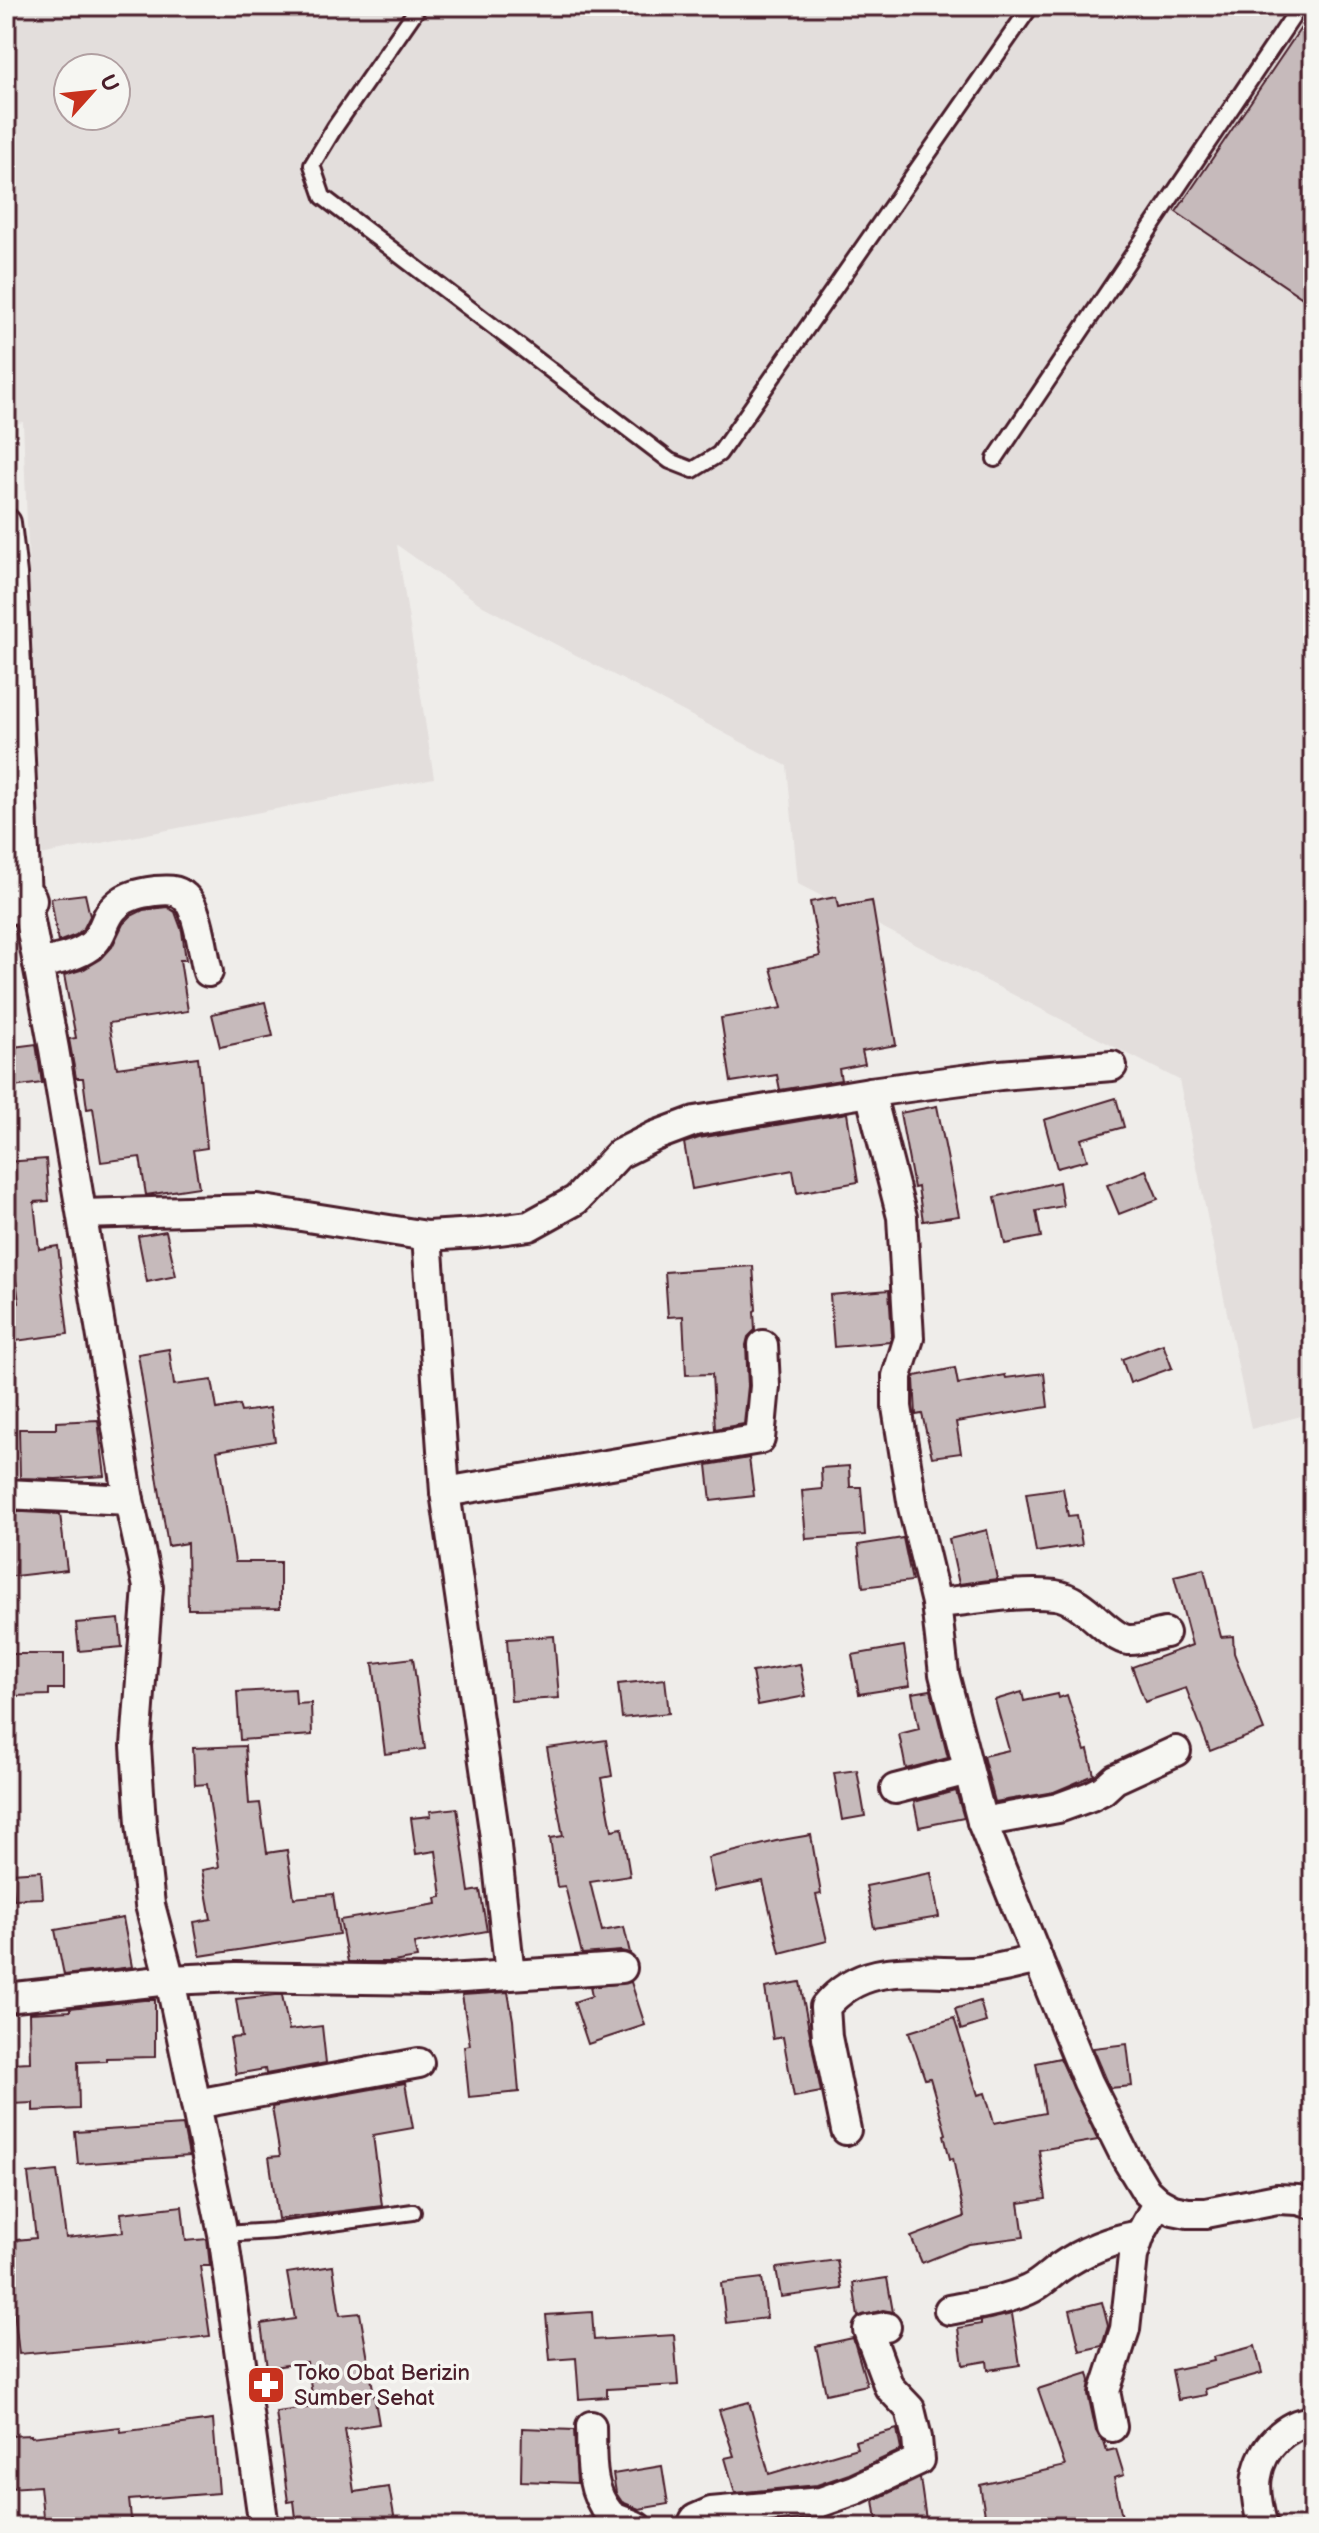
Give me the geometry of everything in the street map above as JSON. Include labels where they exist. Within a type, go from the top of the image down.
[{"type":"street","points":[[6,523],[12,574],[16,902],[38,964],[129,1500],[148,1587],[136,1746],[150,1905],[170,1980],[223,2234],[264,2527]]},
{"type":"street","points":[[38,964],[70,956],[91,946],[98,940],[113,907],[124,899],[168,890],[186,898],[193,908],[208,972]]},
{"type":"street","points":[[82,1214],[257,1209],[427,1236],[529,1226],[576,1200],[619,1154],[695,1121],[870,1092],[1000,1075],[1112,1066]]},
{"type":"street","points":[[870,1092],[902,1217],[909,1338],[897,1376],[897,1407],[913,1507],[936,1603],[944,1674],[982,1822],[1088,2082],[1146,2191],[1173,2210],[1188,2213],[1206,2213],[1277,2199],[1313,2204]]},
{"type":"street","points":[[427,1236],[445,1492],[495,1837],[510,1975]]},
{"type":"street","points":[[445,1492],[760,1439],[765,1386],[763,1345]]},
{"type":"street","points":[[6,1494],[129,1500]]},
{"type":"street","points":[[936,1603],[1057,1595],[1078,1604],[1128,1640],[1165,1633]]},
{"type":"street","points":[[982,1822],[1058,1808],[1091,1796],[1115,1779],[1176,1751]]},
{"type":"street","points":[[895,1789],[968,1770]]},
{"type":"street","points":[[846,2130],[827,2037],[825,2007],[832,1998],[878,1973],[926,1970],[972,1972],[1038,1959]]},
{"type":"street","points":[[6,1998],[170,1980],[236,1977],[431,1980],[622,1968]]},
{"type":"street","points":[[196,2104],[419,2063]]},
{"type":"street","points":[[1112,2427],[1105,2391],[1125,2329],[1133,2256],[1140,2235],[1158,2202]]},
{"type":"street","points":[[949,2310],[1026,2291],[1041,2284],[1061,2267],[1112,2239],[1140,2235]]},
{"type":"street","points":[[691,2527],[695,2519],[711,2512],[824,2514],[855,2490],[919,2460],[910,2409],[889,2387],[868,2330],[886,2327]]},
{"type":"street","points":[[1263,2527],[1257,2476],[1269,2446],[1287,2429],[1313,2421]]},
{"type":"street","points":[[591,2426],[592,2477],[600,2498],[611,2515],[637,2527]]},
{"type":"lane","points":[[419,6],[312,165],[323,197],[670,461],[693,470],[719,454],[1031,6]]},
{"type":"lane","points":[[995,459],[1300,6]]},
{"type":"lane","points":[[223,2234],[273,2231],[413,2212]]},
{"type":"shaded area","points":[[6,6],[1313,6],[1313,1413],[1251,1429],[1179,1080],[798,884],[787,766],[483,606],[397,545],[434,778],[40,855],[23,422],[6,425]]},
{"type":"building","points":[[1313,10],[1313,305],[1176,212]]},
{"type":"building","points":[[85,894],[90,916],[84,928],[58,942],[51,898]]},
{"type":"building","points":[[836,897],[838,907],[872,901],[896,1045],[862,1051],[865,1064],[839,1069],[841,1080],[780,1090],[777,1075],[731,1082],[721,1018],[782,1008],[771,968],[820,956],[810,902]]},
{"type":"building","points":[[167,907],[175,912],[182,931],[186,960],[180,960],[188,1011],[109,1023],[117,1068],[198,1057],[207,1148],[193,1150],[199,1187],[146,1195],[140,1157],[101,1162],[93,1108],[87,1109],[83,1078],[76,1078],[69,1039],[76,1038],[64,975],[84,969],[101,959],[131,916],[143,910]]},
{"type":"building","points":[[265,1002],[273,1036],[220,1047],[212,1014]]},
{"type":"building","points":[[36,1044],[42,1083],[6,1088],[6,1048]]},
{"type":"building","points":[[1116,1098],[1124,1127],[1081,1139],[1087,1160],[1057,1168],[1044,1120]]},
{"type":"building","points":[[937,1106],[959,1216],[923,1221],[900,1113]]},
{"type":"building","points":[[847,1113],[858,1182],[797,1193],[793,1170],[692,1189],[684,1143]]},
{"type":"building","points":[[46,1159],[49,1201],[34,1202],[39,1249],[58,1246],[68,1334],[16,1341],[11,1304],[19,1303],[6,1204],[6,1162]]},
{"type":"building","points":[[1146,1170],[1158,1199],[1119,1214],[1107,1185]]},
{"type":"building","points":[[1059,1182],[1063,1206],[1036,1211],[1041,1237],[1005,1244],[995,1197]]},
{"type":"building","points":[[166,1231],[176,1276],[147,1282],[138,1236]]},
{"type":"building","points":[[753,1266],[755,1330],[748,1337],[746,1345],[748,1386],[744,1424],[715,1429],[712,1374],[686,1375],[683,1316],[668,1317],[665,1272]]},
{"type":"building","points":[[889,1290],[890,1342],[834,1347],[830,1295]]},
{"type":"building","points":[[1163,1344],[1172,1368],[1130,1383],[1122,1359]]},
{"type":"building","points":[[169,1349],[174,1385],[212,1380],[217,1409],[239,1405],[241,1412],[270,1408],[275,1441],[217,1451],[235,1562],[280,1562],[280,1608],[188,1609],[187,1543],[168,1546],[138,1354]]},
{"type":"building","points":[[955,1368],[958,1384],[1005,1375],[1006,1378],[1044,1373],[1048,1407],[956,1422],[961,1453],[932,1457],[922,1414],[916,1415],[914,1379],[915,1376]]},
{"type":"building","points":[[98,1420],[105,1476],[20,1478],[19,1429],[56,1429],[56,1422]]},
{"type":"building","points":[[749,1458],[754,1496],[711,1501],[707,1465]]},
{"type":"building","points":[[849,1466],[850,1487],[861,1487],[865,1535],[806,1539],[802,1491],[822,1489],[821,1468]]},
{"type":"building","points":[[1063,1488],[1068,1516],[1077,1515],[1082,1545],[1036,1552],[1026,1493]]},
{"type":"building","points":[[6,1511],[60,1514],[67,1570],[6,1577]]},
{"type":"building","points":[[987,1530],[997,1579],[959,1584],[949,1539]]},
{"type":"building","points":[[903,1538],[912,1581],[863,1587],[858,1545]]},
{"type":"building","points":[[1204,1569],[1221,1637],[1233,1636],[1234,1653],[1264,1730],[1210,1751],[1186,1688],[1145,1702],[1132,1667],[1192,1645],[1174,1576]]},
{"type":"building","points":[[119,1619],[122,1647],[79,1651],[76,1623]]},
{"type":"building","points":[[554,1636],[559,1698],[511,1701],[507,1639]]},
{"type":"building","points":[[904,1646],[910,1686],[859,1694],[852,1655]]},
{"type":"building","points":[[12,1654],[64,1654],[64,1689],[49,1689],[49,1695],[13,1696]]},
{"type":"building","points":[[413,1658],[425,1749],[385,1754],[373,1663]]},
{"type":"building","points":[[800,1664],[806,1696],[758,1705],[752,1672]]},
{"type":"building","points":[[665,1679],[669,1713],[622,1718],[618,1684]]},
{"type":"building","points":[[295,1689],[296,1704],[311,1703],[312,1735],[240,1740],[237,1692]]},
{"type":"building","points":[[931,1690],[948,1758],[906,1769],[899,1734],[919,1729],[912,1693]]},
{"type":"building","points":[[1022,1692],[1024,1701],[1067,1695],[1094,1775],[1054,1792],[995,1802],[983,1756],[1009,1750],[995,1700]]},
{"type":"building","points":[[606,1740],[612,1776],[602,1778],[612,1830],[622,1828],[630,1876],[590,1882],[602,1931],[624,1927],[630,1953],[582,1954],[565,1886],[557,1887],[550,1838],[563,1836],[547,1748]]},
{"type":"building","points":[[245,1746],[249,1804],[260,1803],[267,1853],[287,1850],[294,1898],[333,1894],[339,1934],[200,1956],[194,1922],[211,1919],[202,1870],[219,1867],[207,1784],[195,1785],[193,1748]]},
{"type":"building","points":[[857,1770],[865,1816],[842,1820],[834,1773]]},
{"type":"building","points":[[956,1791],[964,1818],[919,1827],[914,1802]]},
{"type":"building","points":[[457,1808],[469,1892],[480,1890],[487,1931],[414,1944],[417,1958],[393,1962],[348,1962],[340,1920],[437,1904],[436,1898],[442,1897],[436,1851],[416,1854],[411,1818],[431,1816],[430,1811]]},
{"type":"building","points":[[811,1835],[821,1894],[816,1895],[827,1941],[780,1953],[763,1881],[715,1891],[708,1858]]},
{"type":"building","points":[[41,1871],[43,1898],[14,1899],[12,1873]]},
{"type":"building","points":[[931,1873],[939,1917],[874,1928],[866,1886]]},
{"type":"building","points":[[123,1918],[132,1967],[64,1975],[55,1930]]},
{"type":"building","points":[[631,1982],[645,2025],[588,2044],[574,2002],[592,1996],[590,1987]]},
{"type":"building","points":[[800,1982],[821,2092],[794,2097],[783,2037],[773,2039],[765,1988]]},
{"type":"building","points":[[508,1992],[519,2092],[469,2097],[464,2046],[470,2045],[462,1995]]},
{"type":"building","points":[[282,1995],[289,2030],[322,2026],[326,2063],[266,2074],[265,2069],[236,2074],[230,2038],[242,2037],[236,1999]]},
{"type":"building","points":[[155,2000],[155,2057],[78,2062],[79,2109],[33,2111],[33,2103],[11,2104],[10,2063],[30,2062],[29,2013],[70,2011],[70,2008]]},
{"type":"building","points":[[980,2001],[986,2022],[961,2030],[955,2009]]},
{"type":"building","points":[[954,2018],[978,2095],[985,2093],[994,2123],[1045,2113],[1036,2063],[1060,2058],[1098,2140],[1039,2150],[1046,2199],[1019,2203],[1024,2237],[969,2244],[922,2263],[911,2237],[964,2217],[953,2158],[950,2159],[930,2078],[925,2079],[909,2032]]},
{"type":"building","points":[[1127,2044],[1132,2086],[1110,2088],[1093,2048]]},
{"type":"building","points":[[405,2083],[413,2128],[373,2135],[382,2206],[278,2219],[269,2157],[280,2156],[272,2107]]},
{"type":"building","points":[[183,2125],[189,2156],[78,2164],[75,2132]]},
{"type":"building","points":[[57,2171],[66,2238],[123,2232],[121,2213],[182,2206],[186,2241],[207,2239],[210,2266],[200,2266],[210,2336],[19,2354],[12,2292],[6,2293],[6,2241],[36,2238],[28,2174]]},
{"type":"building","points":[[837,2260],[842,2289],[781,2297],[776,2268]]},
{"type":"building","points":[[333,2266],[340,2315],[360,2313],[379,2424],[345,2429],[354,2492],[389,2487],[396,2527],[297,2527],[294,2501],[288,2502],[276,2412],[314,2407],[307,2362],[267,2368],[261,2324],[295,2319],[287,2273]]},
{"type":"building","points":[[762,2278],[767,2318],[726,2323],[721,2283]]},
{"type":"building","points":[[887,2278],[893,2312],[883,2310],[858,2317],[853,2283]]},
{"type":"building","points":[[1102,2302],[1108,2326],[1102,2346],[1080,2351],[1070,2310]]},
{"type":"building","points":[[592,2312],[594,2340],[674,2335],[678,2385],[607,2389],[607,2397],[579,2399],[576,2358],[550,2360],[546,2315]]},
{"type":"building","points":[[1012,2314],[1020,2365],[988,2370],[987,2361],[963,2365],[958,2328]]},
{"type":"building","points":[[853,2338],[867,2385],[826,2394],[816,2346]]},
{"type":"building","points":[[1255,2346],[1262,2373],[1205,2389],[1206,2395],[1178,2400],[1172,2370],[1214,2361],[1213,2357]]},
{"type":"building","points":[[1088,2373],[1088,2394],[1096,2431],[1107,2451],[1116,2449],[1124,2475],[1114,2478],[1124,2527],[987,2527],[980,2485],[1065,2466],[1038,2389]]},
{"type":"building","points":[[749,2402],[769,2474],[857,2448],[855,2441],[897,2429],[901,2450],[817,2485],[735,2493],[725,2458],[734,2456],[719,2410]]},
{"type":"building","points":[[213,2420],[219,2493],[129,2500],[132,2527],[44,2527],[40,2486],[9,2488],[6,2482],[6,2436],[31,2437],[120,2427],[121,2432]]},
{"type":"building","points":[[522,2428],[574,2430],[577,2483],[521,2481]]},
{"type":"building","points":[[662,2466],[668,2504],[639,2509],[622,2502],[616,2493],[613,2474]]},
{"type":"building","points":[[920,2478],[927,2527],[878,2527],[874,2500]]},
{"type":"place","name":"Toko Obat Berizin Sumber Sehat","points":[[266,2385]]}]
